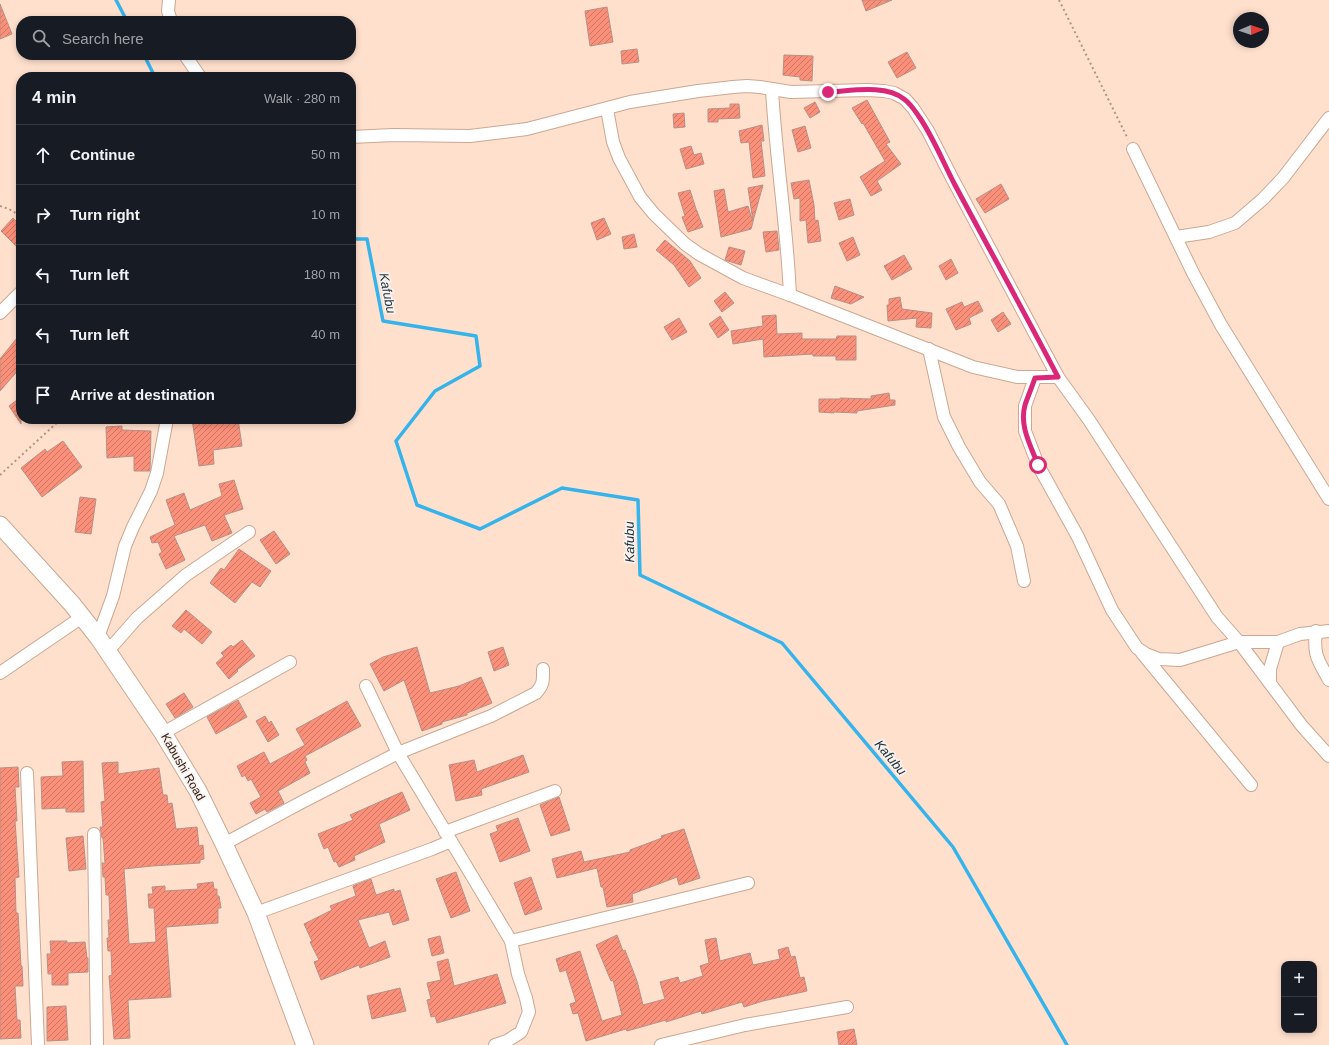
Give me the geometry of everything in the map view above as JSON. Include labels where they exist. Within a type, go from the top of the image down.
[{"type":"main road","name":"Kabushi Road","points":[[0,525],[67,599],[98,637],[163,733],[198,791],[256,913],[305,1045]]},
{"type":"street","points":[[169,0],[168,11],[170,16]]},
{"type":"street","points":[[188,60],[197,72]]},
{"type":"street","points":[[356,137],[393,134],[422,136],[470,136],[527,129],[630,102],[656,97],[746,86],[791,92],[884,91],[894,93],[905,99],[928,130],[1058,377],[1089,420],[1217,617],[1270,681],[1302,726],[1329,756]]},
{"type":"street","points":[[772,90],[790,295]]},
{"type":"street","points":[[607,109],[613,142],[619,158],[640,197],[654,214],[685,244],[699,254],[743,278],[974,367],[1017,377],[1058,377]]},
{"type":"street","points":[[1176,237],[1209,232],[1235,223],[1263,199],[1283,178],[1329,118]]},
{"type":"street","points":[[1133,149],[1193,273],[1221,325],[1329,499]]},
{"type":"street","points":[[0,313],[16,297]]},
{"type":"street","points":[[929,349],[944,417],[959,447],[980,482],[999,504],[1017,546],[1024,581]]},
{"type":"street","points":[[1035,378],[1025,406],[1025,431],[1038,465],[1078,537],[1112,610],[1137,648],[1251,784]]},
{"type":"street","points":[[98,637],[113,596],[125,546],[157,473],[165,424]]},
{"type":"street","points":[[108,651],[137,618],[186,575],[249,532]]},
{"type":"street","points":[[0,673],[82,617]]},
{"type":"street","points":[[1137,648],[1146,654],[1159,659],[1180,660],[1239,642],[1278,642],[1300,634],[1329,630]]},
{"type":"street","points":[[1316,632],[1315,651],[1317,658],[1329,680]]},
{"type":"street","points":[[1270,681],[1270,668],[1278,642]]},
{"type":"street","points":[[163,733],[290,662]]},
{"type":"street","points":[[224,844],[398,753],[491,716],[536,693],[542,687],[543,669]]},
{"type":"street","points":[[366,686],[398,753],[511,941],[518,974],[529,1012],[521,1032],[507,1041],[495,1045]]},
{"type":"street","points":[[27,773],[38,1045]]},
{"type":"street","points":[[256,913],[432,849],[448,836],[555,791]]},
{"type":"street","points":[[94,834],[97,1045]]},
{"type":"street","points":[[511,941],[748,883]]},
{"type":"street","points":[[662,1045],[745,1025],[847,1007]]},
{"type":"path","points":[[1059,0],[1133,149]]},
{"type":"path","points":[[0,206],[16,213]]},
{"type":"path","points":[[0,475],[56,424]]},
{"type":"building","points":[[862,0],[892,0],[866,11]]},
{"type":"building","points":[[0,4],[12,34],[0,39]]},
{"type":"building","points":[[607,7],[613,42],[590,46],[585,11]]},
{"type":"building","points":[[637,49],[639,62],[622,64],[621,51]]},
{"type":"building","points":[[907,52],[916,68],[897,78],[888,62]]},
{"type":"building","points":[[784,55],[813,56],[812,81],[800,80],[800,77],[783,75]]},
{"type":"building","points":[[867,100],[890,142],[886,144],[901,164],[877,181],[882,190],[871,196],[860,177],[885,161],[863,123],[862,124],[852,108]]},
{"type":"building","points":[[815,102],[820,112],[810,118],[804,108]]},
{"type":"building","points":[[730,104],[739,104],[740,118],[718,119],[718,122],[708,122],[708,109],[730,108]]},
{"type":"building","points":[[684,113],[685,127],[674,128],[673,114]]},
{"type":"building","points":[[762,125],[764,141],[761,141],[765,176],[753,178],[749,142],[741,143],[739,131]]},
{"type":"building","points":[[805,126],[811,148],[798,152],[792,130]]},
{"type":"building","points":[[691,146],[694,155],[701,153],[704,164],[686,169],[680,149]]},
{"type":"building","points":[[809,180],[814,205],[815,221],[818,220],[821,241],[808,243],[806,220],[800,221],[800,198],[794,199],[791,183]]},
{"type":"building","points":[[1001,184],[1009,199],[985,213],[976,199]]},
{"type":"building","points":[[763,185],[753,221],[748,188]]},
{"type":"building","points":[[724,189],[728,212],[748,206],[753,222],[751,229],[721,237],[714,191]]},
{"type":"building","points":[[690,190],[703,227],[688,232],[682,217],[685,216],[678,193]]},
{"type":"building","points":[[850,199],[854,215],[839,220],[834,203]]},
{"type":"building","points":[[13,218],[16,221],[16,246],[1,231]]},
{"type":"building","points":[[604,218],[611,234],[597,240],[591,223]]},
{"type":"building","points":[[777,231],[779,250],[766,252],[763,232]]},
{"type":"building","points":[[634,234],[637,247],[624,249],[622,237]]},
{"type":"building","points":[[853,237],[860,255],[847,261],[839,243]]},
{"type":"building","points":[[665,240],[690,261],[701,278],[689,287],[674,265],[656,250]]},
{"type":"building","points":[[729,247],[745,251],[741,265],[725,260]]},
{"type":"building","points":[[904,255],[912,269],[892,280],[884,266]]},
{"type":"building","points":[[951,259],[958,273],[946,280],[939,266]]},
{"type":"building","points":[[835,286],[864,297],[851,304],[831,298]]},
{"type":"building","points":[[725,292],[734,303],[722,312],[714,301]]},
{"type":"building","points":[[900,297],[902,309],[932,313],[931,328],[916,327],[917,318],[888,321],[887,305],[889,305],[889,299]]},
{"type":"building","points":[[978,301],[983,311],[969,318],[971,324],[956,330],[946,309],[962,302],[964,307]]},
{"type":"building","points":[[1003,312],[1011,324],[998,332],[991,320]]},
{"type":"building","points":[[776,315],[777,334],[802,333],[802,339],[836,339],[837,336],[856,336],[856,360],[836,360],[836,356],[813,356],[813,354],[764,357],[763,339],[733,344],[731,331],[763,326],[762,316]]},
{"type":"building","points":[[720,316],[729,330],[718,338],[709,324]]},
{"type":"building","points":[[679,318],[687,332],[672,340],[664,327]]},
{"type":"building","points":[[16,339],[16,373],[0,391],[0,359]]},
{"type":"building","points":[[889,393],[890,400],[895,400],[895,405],[857,411],[857,413],[819,412],[819,399],[871,399],[871,396]]},
{"type":"building","points":[[16,401],[16,416],[9,406]]},
{"type":"building","points":[[193,424],[239,424],[242,446],[213,450],[214,464],[199,466]]},
{"type":"building","points":[[122,426],[122,430],[151,431],[150,471],[134,471],[134,456],[107,458],[106,427]]},
{"type":"building","points":[[63,441],[82,467],[42,497],[21,468],[45,449],[47,452]]},
{"type":"building","points":[[234,480],[243,509],[224,515],[232,533],[212,541],[205,525],[174,536],[185,560],[166,569],[159,554],[162,552],[158,542],[152,543],[150,537],[175,525],[166,500],[184,493],[190,510],[222,496],[219,484]]},
{"type":"building","points":[[80,497],[96,499],[91,534],[75,532]]},
{"type":"building","points":[[274,531],[290,554],[276,564],[260,540]]},
{"type":"building","points":[[239,549],[271,571],[260,587],[252,582],[235,603],[210,583],[221,568],[224,570]]},
{"type":"building","points":[[186,610],[212,632],[202,644],[184,629],[181,633],[172,626]]},
{"type":"building","points":[[242,640],[255,656],[237,670],[238,671],[229,679],[216,663],[224,656],[221,653],[231,645],[233,647]]},
{"type":"building","points":[[417,647],[430,693],[459,686],[481,677],[492,703],[467,713],[467,715],[442,722],[442,724],[422,731],[404,680],[384,691],[370,664],[383,657]]},
{"type":"building","points":[[503,647],[509,665],[494,671],[488,652]]},
{"type":"building","points":[[184,693],[193,707],[175,718],[166,704]]},
{"type":"building","points":[[238,700],[247,717],[216,734],[207,717]]},
{"type":"building","points":[[347,701],[361,726],[305,756],[307,760],[305,762],[310,773],[278,791],[284,803],[267,812],[265,809],[256,814],[250,803],[261,797],[251,779],[248,781],[245,775],[242,777],[237,766],[264,752],[270,764],[305,745],[296,729]]},
{"type":"building","points":[[265,716],[269,723],[271,721],[279,735],[268,742],[256,721]]},
{"type":"building","points":[[523,755],[529,772],[481,789],[482,795],[456,801],[449,765],[474,760],[477,772]]},
{"type":"building","points":[[83,761],[84,812],[66,812],[66,808],[42,809],[41,777],[63,776],[62,762]]},
{"type":"building","points":[[118,762],[118,774],[159,768],[163,795],[167,795],[168,804],[172,803],[176,829],[197,827],[199,846],[203,845],[204,859],[200,860],[200,863],[124,869],[129,944],[156,942],[154,908],[149,908],[148,894],[153,894],[152,887],[165,886],[165,891],[198,889],[197,884],[213,882],[214,889],[217,889],[217,896],[219,896],[221,908],[218,908],[218,923],[166,927],[171,997],[128,1000],[130,1038],[114,1039],[109,976],[112,975],[111,951],[108,951],[107,938],[109,938],[108,920],[110,920],[109,895],[106,895],[105,877],[103,877],[102,863],[105,863],[103,838],[100,827],[103,827],[101,802],[105,801],[102,763]]},
{"type":"building","points":[[18,767],[19,787],[15,787],[17,821],[15,821],[19,877],[15,878],[16,913],[18,913],[23,986],[15,986],[17,1020],[20,1020],[21,1038],[0,1039],[0,768]]},
{"type":"building","points":[[402,792],[410,810],[379,824],[385,842],[354,856],[355,860],[339,867],[336,861],[334,862],[328,847],[324,849],[318,834],[353,820],[350,815]]},
{"type":"building","points":[[559,797],[570,830],[551,836],[540,805]]},
{"type":"building","points":[[518,818],[530,851],[500,862],[490,834],[498,831],[496,826]]},
{"type":"building","points":[[684,829],[700,878],[679,885],[677,877],[632,894],[633,902],[607,907],[597,868],[557,878],[552,859],[581,851],[584,862],[630,852],[630,850],[662,838],[661,836]]},
{"type":"building","points":[[83,836],[86,869],[69,871],[66,838]]},
{"type":"building","points":[[456,872],[470,911],[451,918],[436,879]]},
{"type":"building","points":[[531,877],[542,909],[525,915],[514,883]]},
{"type":"building","points":[[371,879],[376,895],[394,889],[394,892],[400,890],[409,920],[393,925],[389,912],[358,920],[369,948],[385,941],[390,957],[360,968],[359,965],[321,980],[314,962],[319,960],[310,942],[312,941],[304,924],[332,910],[330,906],[356,896],[353,886]]},
{"type":"building","points":[[617,935],[623,951],[625,950],[637,981],[643,1005],[665,999],[660,982],[678,977],[680,983],[703,976],[700,966],[709,963],[705,940],[716,938],[720,961],[750,953],[753,965],[780,959],[778,950],[788,947],[791,957],[795,956],[800,978],[804,977],[807,991],[744,1007],[742,1002],[702,1014],[701,1011],[666,1022],[666,1020],[627,1031],[626,1029],[586,1041],[578,1013],[573,1014],[570,1004],[576,1002],[566,970],[560,972],[556,959],[580,951],[602,1021],[622,1015],[613,980],[611,981],[596,945]]},
{"type":"building","points":[[440,936],[444,953],[432,956],[428,939]]},
{"type":"building","points":[[50,941],[67,941],[67,943],[85,942],[88,958],[88,972],[68,973],[68,985],[52,985],[52,974],[48,974],[47,954],[51,954]]},
{"type":"building","points":[[448,959],[454,986],[497,974],[506,1003],[437,1023],[435,1016],[431,1017],[427,1000],[431,999],[427,983],[441,980],[437,962]]},
{"type":"building","points":[[400,988],[406,1011],[372,1019],[367,996]]},
{"type":"building","points":[[66,1006],[68,1040],[47,1041],[47,1007]]},
{"type":"building","points":[[854,1029],[857,1045],[839,1045],[837,1032]]},
{"type":"waterway","name":"Kafubu","points":[[116,0],[124,16]]},
{"type":"waterway","name":"Kafubu","points":[[146,60],[152,72]]},
{"type":"waterway","name":"Kafubu","points":[[356,239],[367,239],[383,321],[476,336],[480,366],[435,391],[396,441],[417,505],[480,529],[562,488],[638,500],[640,575],[782,643],[953,847],[1067,1045]]},
{"type":"route","points":[[828,92],[867,90],[894,93],[905,99],[928,130],[996,262],[1058,377],[1035,378],[1025,406],[1025,431],[1038,465]]}]
